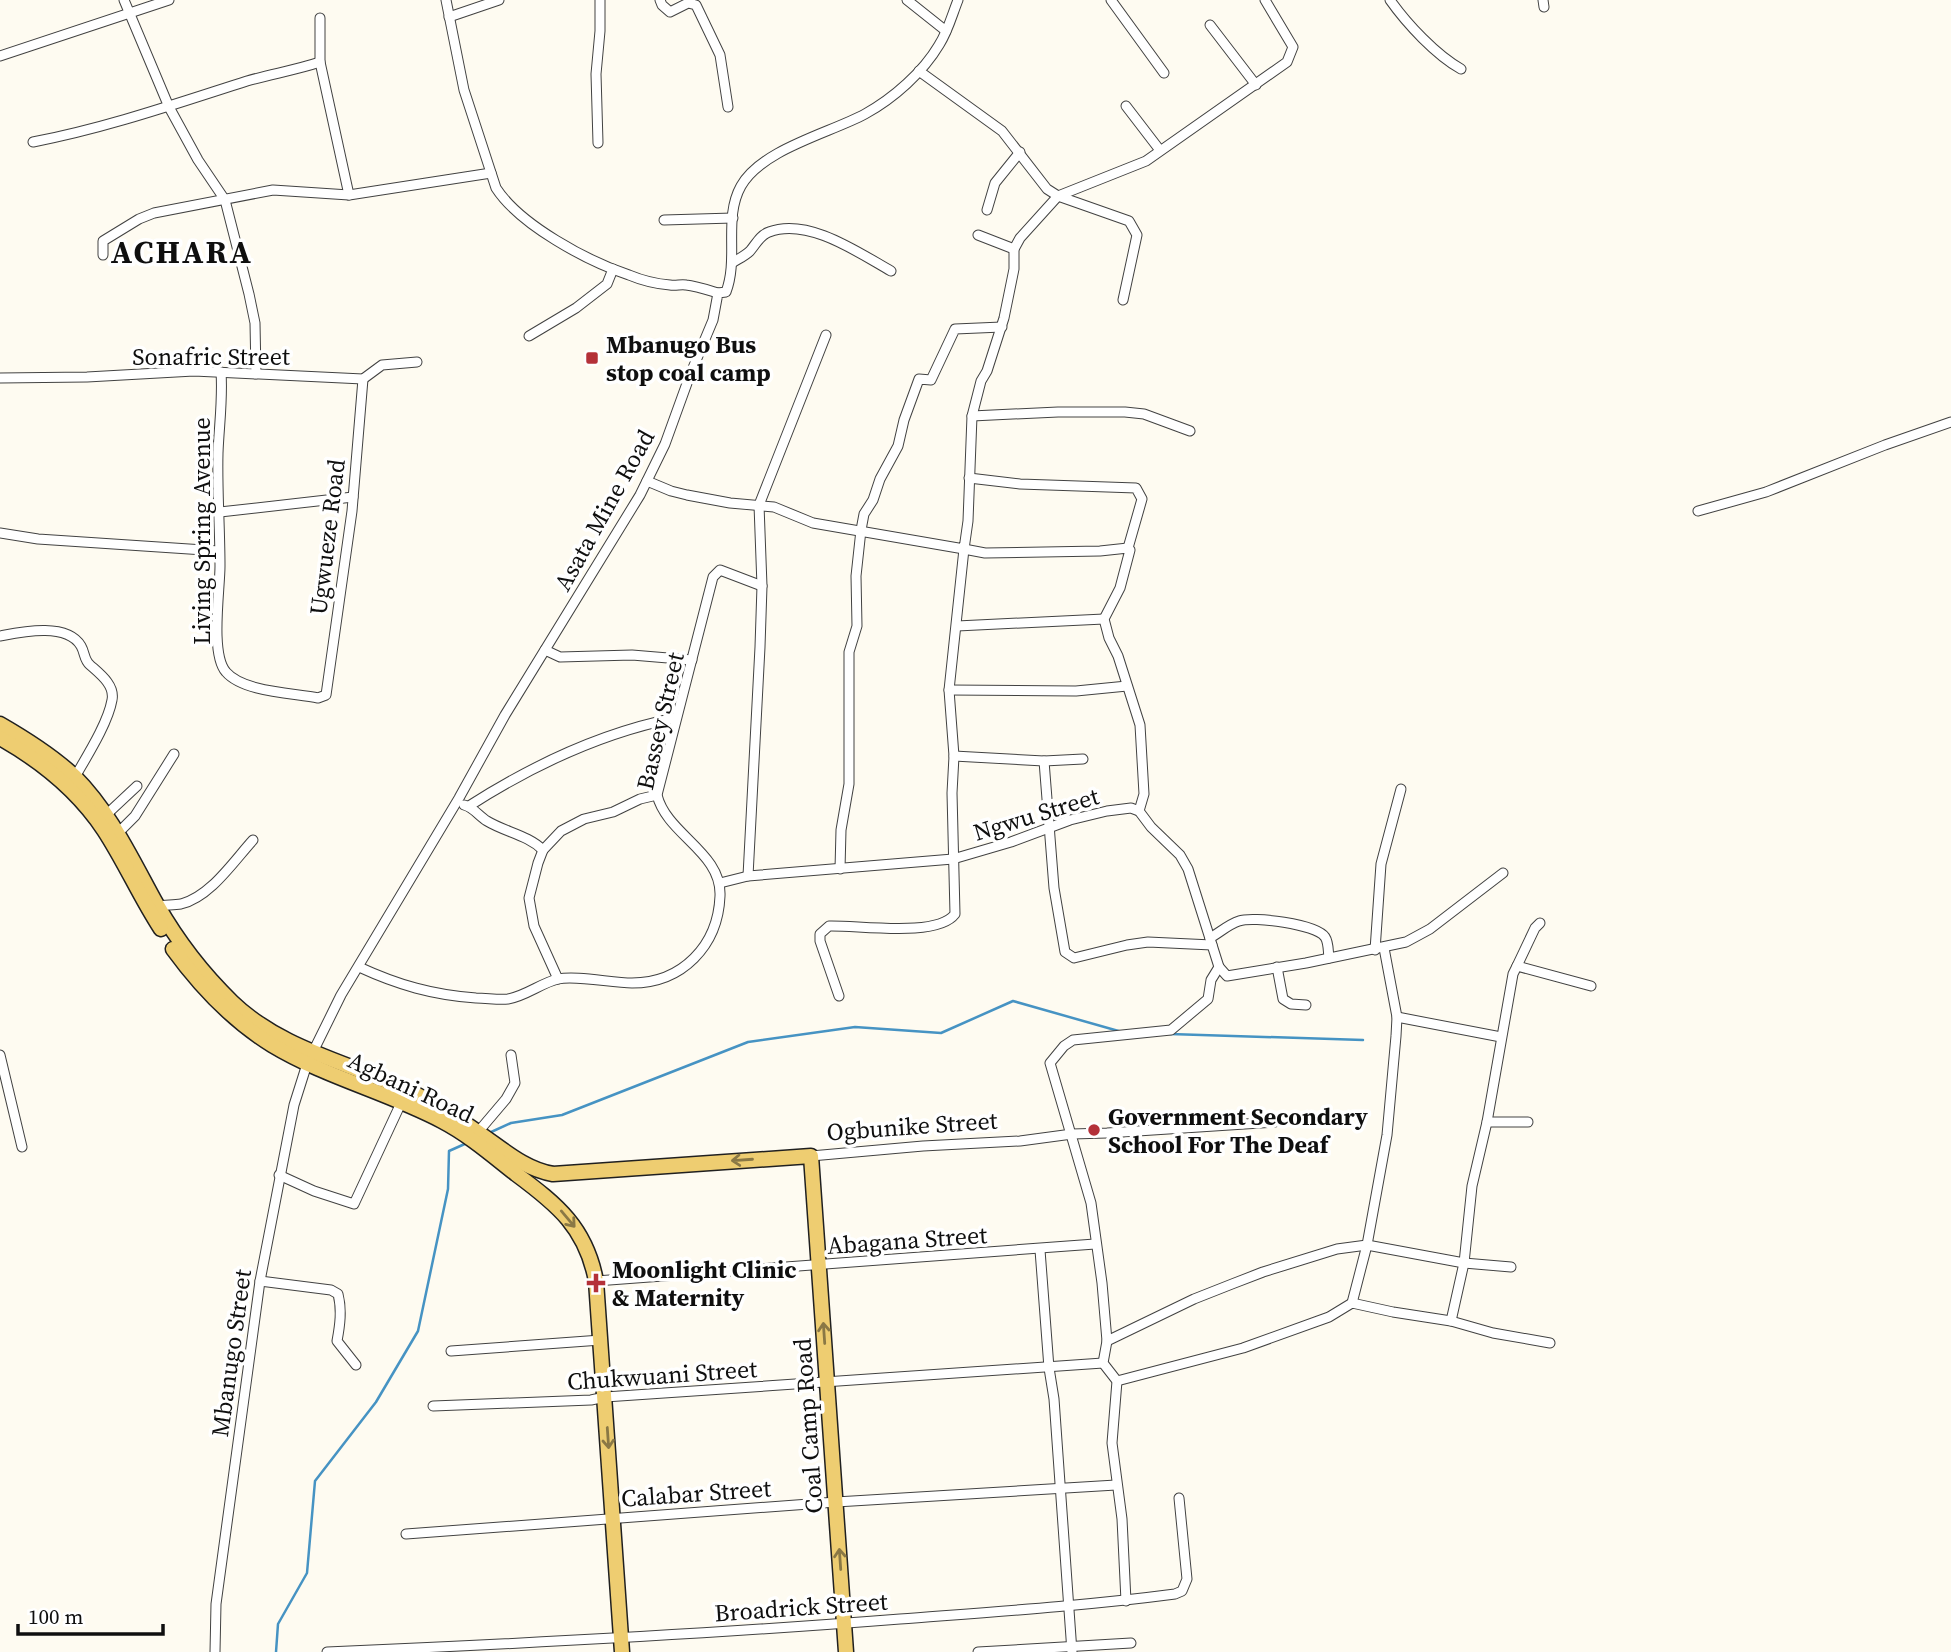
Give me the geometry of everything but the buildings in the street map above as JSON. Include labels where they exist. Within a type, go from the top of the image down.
[{"type":"main road","name":"Agbani Road","points":[[0,724],[36,746],[75,777],[118,833],[158,906],[191,956],[232,1002],[309,1058],[424,1098],[478,1137],[561,1210],[579,1232],[592,1260],[596,1281],[621,1645]]},
{"type":"main road","name":"Agbani Road","points":[[0,738],[32,757],[66,785],[96,819],[174,950],[204,987],[255,1034],[478,1137],[528,1166],[553,1174]]},
{"type":"main road","name":"Ogbunike Street","points":[[553,1174],[811,1156]]},
{"type":"main road","name":"Coal Camp Road","points":[[811,1156],[846,1652]]},
{"type":"main road","points":[[540,1191],[553,1174]]},
{"type":"street","points":[[124,0],[169,107],[198,160],[225,200],[242,260],[255,323],[256,374]]},
{"type":"street","points":[[0,56],[169,0]]},
{"type":"street","points":[[446,0],[464,90],[491,173],[500,194],[518,214],[588,258],[629,276],[673,286],[686,284],[718,293]]},
{"type":"street","points":[[449,17],[499,0]]},
{"type":"street","points":[[598,144],[596,74],[600,0]]},
{"type":"street","points":[[660,0],[670,12],[688,3],[696,5],[720,55],[728,107]]},
{"type":"street","points":[[907,0],[946,31]]},
{"type":"street","name":"Asata Mine Road","points":[[309,1058],[505,715],[648,481],[713,320],[718,293],[726,292],[731,276],[733,218],[741,186],[755,170],[789,148],[868,113],[894,95],[933,55],[958,0]]},
{"type":"street","points":[[1111,0],[1164,73]]},
{"type":"street","points":[[839,996],[820,941],[822,931],[829,926],[911,929],[950,920],[955,914],[954,755],[949,690],[968,521],[972,416],[981,382],[1002,327],[1013,279],[1014,249],[1020,238],[1058,196],[1146,161],[1159,149],[1287,62],[1293,47],[1265,0]]},
{"type":"street","points":[[1390,0],[1403,18],[1461,69]]},
{"type":"street","points":[[320,18],[320,62],[349,195]]},
{"type":"street","points":[[1210,25],[1256,85]]},
{"type":"street","points":[[33,142],[78,134],[263,76],[320,62]]},
{"type":"street","points":[[919,71],[1002,131],[1041,183],[1058,196],[1129,221],[1137,235],[1123,300]]},
{"type":"street","points":[[1126,106],[1159,149]]},
{"type":"street","points":[[987,210],[995,183],[1020,152]]},
{"type":"street","points":[[103,255],[103,241],[154,213],[273,190],[349,195],[491,173]]},
{"type":"street","points":[[664,220],[733,218]]},
{"type":"street","points":[[732,262],[748,253],[765,234],[789,229],[831,238],[891,271]]},
{"type":"street","points":[[978,235],[1014,249]]},
{"type":"street","points":[[529,336],[576,308],[607,284],[613,269]]},
{"type":"street","points":[[840,869],[841,830],[849,784],[849,652],[857,626],[856,576],[864,514],[898,446],[919,379],[931,380],[955,329],[1002,327]]},
{"type":"street","points":[[748,876],[762,586],[759,505],[826,335]]},
{"type":"street","points":[[363,380],[382,365],[418,362]]},
{"type":"street","name":"Sonafric Street","points":[[0,378],[38,379],[194,371],[363,380]]},
{"type":"street","name":"Living Spring Avenue","points":[[221,372],[218,463],[219,654],[226,672],[244,684],[321,697]]},
{"type":"street","name":"Ugwueze Road","points":[[321,697],[326,695],[354,497],[363,380]]},
{"type":"street","points":[[972,416],[1125,412],[1144,414],[1190,431]]},
{"type":"street","points":[[1698,511],[1766,492],[1951,422]]},
{"type":"street","points":[[968,478],[1020,484],[1136,488],[1142,499],[1128,548],[1131,553],[1120,588],[1104,619],[1140,725],[1144,794],[1139,811],[1151,827],[1180,855],[1188,869],[1219,967],[1227,975],[1380,949],[1406,942],[1430,929],[1503,873]]},
{"type":"street","points":[[648,481],[687,495],[774,507],[813,523],[985,553],[1128,548]]},
{"type":"street","points":[[220,512],[354,497]]},
{"type":"street","points":[[0,533],[50,540],[219,551]]},
{"type":"street","name":"Bassey Street","points":[[720,883],[712,865],[667,816],[657,795],[713,577],[720,570],[762,586]]},
{"type":"street","points":[[957,626],[1104,619]]},
{"type":"street","points":[[0,636],[36,629],[63,635],[80,644],[87,663],[106,680],[113,696],[100,732],[75,777]]},
{"type":"street","points":[[545,650],[561,657],[632,655],[692,660]]},
{"type":"street","points":[[949,690],[1076,691],[1127,686]]},
{"type":"street","points":[[469,806],[495,789],[562,754],[608,736],[675,718]]},
{"type":"street","points":[[118,833],[135,816],[174,754]]},
{"type":"street","points":[[954,755],[1044,761],[1083,759]]},
{"type":"street","points":[[1044,761],[1054,888],[1065,952],[1069,956],[1074,958],[1148,942],[1211,942],[1239,921],[1250,919],[1303,926],[1320,932],[1324,936],[1329,958]]},
{"type":"street","points":[[106,815],[137,786]]},
{"type":"street","points":[[1352,1303],[1367,1245],[1387,1135],[1396,1017],[1380,949],[1381,863],[1401,789]]},
{"type":"street","points":[[558,979],[534,926],[529,898],[543,850],[561,831],[584,819],[613,812],[640,799],[657,795]]},
{"type":"street","points":[[456,803],[469,806],[488,822],[527,839],[543,850]]},
{"type":"street","name":"Ngwu Street","points":[[720,883],[748,876],[953,859],[1107,811],[1131,808],[1139,811]]},
{"type":"street","points":[[158,906],[183,903],[194,898],[213,884],[253,840]]},
{"type":"street","points":[[359,967],[406,987],[455,996],[500,999],[530,992],[558,979],[632,983],[655,981],[671,976],[689,964],[706,945],[719,911],[720,883]]},
{"type":"street","points":[[1451,1321],[1464,1263],[1472,1186],[1487,1122],[1513,974],[1540,923]]},
{"type":"street","points":[[1517,965],[1591,986]]},
{"type":"street","points":[[1126,1601],[1122,1519],[1112,1443],[1117,1381],[1103,1363],[1107,1341],[1102,1283],[1090,1203],[1050,1063],[1064,1046],[1073,1040],[1171,1030],[1208,999],[1211,981],[1219,967]]},
{"type":"street","points":[[1277,967],[1283,999],[1291,1004],[1306,1005]]},
{"type":"street","points":[[1396,1017],[1501,1037]]},
{"type":"street","points":[[0,1055],[22,1147]]},
{"type":"street","points":[[478,1137],[515,1083],[511,1055]]},
{"type":"street","name":"Mbanugo Street","points":[[215,1652],[216,1604],[260,1281],[294,1105],[309,1058]]},
{"type":"street","points":[[279,1175],[314,1191],[355,1204],[401,1103]]},
{"type":"street","name":"Ogbunike Street","points":[[811,1156],[1020,1141],[1072,1133],[1275,1122]]},
{"type":"street","points":[[1487,1122],[1528,1122]]},
{"type":"street","name":"Abagana Street","points":[[596,1281],[1095,1244]]},
{"type":"street","points":[[1107,1341],[1194,1299],[1263,1272],[1337,1249],[1367,1245],[1464,1263],[1511,1268]]},
{"type":"street","points":[[1040,1250],[1072,1648]]},
{"type":"street","points":[[260,1281],[331,1290],[338,1294],[341,1304],[337,1341],[356,1365]]},
{"type":"street","points":[[1117,1381],[1243,1348],[1329,1317],[1352,1303],[1550,1343]]},
{"type":"street","points":[[451,1351],[601,1340]]},
{"type":"street","name":"Chukwuani Street","points":[[433,1406],[591,1400],[1103,1363]]},
{"type":"street","name":"Calabar Street","points":[[406,1534],[836,1502],[1116,1485]]},
{"type":"street","name":"Broadrick Street","points":[[327,1652],[621,1645],[844,1623],[1126,1601],[1175,1594],[1186,1584],[1179,1498]]},
{"type":"street","points":[[978,1652],[1131,1643]]},
{"type":"waterway","points":[[489,1133],[511,1123],[562,1115],[748,1042],[855,1027],[941,1033],[1013,1001],[1122,1032]]},
{"type":"waterway","points":[[1170,1034],[1363,1040]]},
{"type":"waterway","points":[[276,1652],[278,1624],[307,1573],[315,1481],[376,1402],[418,1331],[448,1189],[449,1151],[467,1143]]},
{"type":"place","name":"Mbanugo Bus stop coal camp","points":[[592,358]]},
{"type":"place","name":"Government Secondary School For The Deaf","points":[[1094,1130]]},
{"type":"place","name":"Moonlight Clinic & Maternity","points":[[596,1283]]},
{"type":"district","name":"ACHARA","points":[[182,252]]}]
